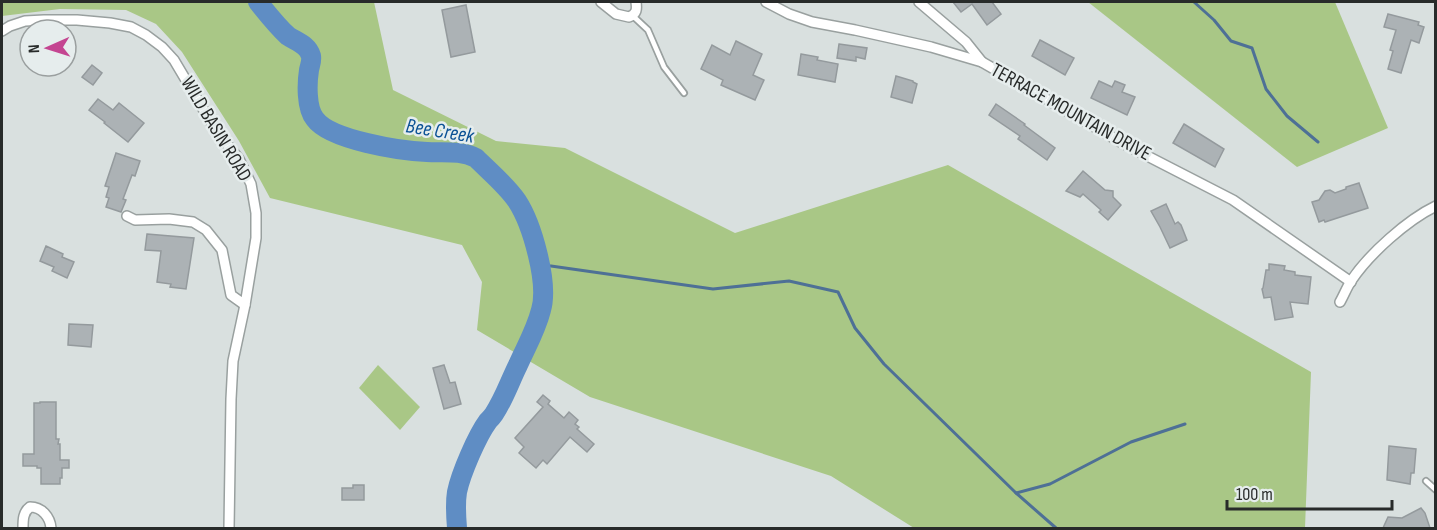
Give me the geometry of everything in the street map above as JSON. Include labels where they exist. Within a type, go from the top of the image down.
[{"type":"street","points":[[601,2],[616,14],[629,17],[633,16],[637,9],[636,2]]},
{"type":"street","name":"TERRACE MOUNTAIN DRIVE","points":[[766,2],[789,14],[812,22],[921,44],[982,62],[1124,144],[1233,200],[1350,282]]},
{"type":"street","points":[[920,2],[966,42],[982,62]]},
{"type":"street","name":"WILD BASIN ROAD","points":[[2,31],[26,21],[77,20],[131,27],[146,35],[174,60],[215,129],[239,159],[251,184],[256,213],[256,238],[233,361],[229,528]]},
{"type":"street","points":[[1340,302],[1350,282],[1368,259],[1398,232],[1436,206]]},
{"type":"street","points":[[127,216],[135,220],[169,219],[193,222],[206,230],[222,250],[231,295],[245,305]]},
{"type":"street","points":[[23,528],[23,517],[26,510],[30,507],[37,507],[46,515],[51,528]]},
{"type":"lane","points":[[633,16],[648,30],[664,67],[684,93]]},
{"type":"lane","points":[[1426,481],[1436,490]]},
{"type":"green space","points":[[2,2],[374,2],[393,90],[496,141],[565,148],[735,233],[948,165],[1311,372],[1305,528],[914,528],[831,476],[590,397],[477,330],[482,282],[462,245],[270,198],[239,141],[182,52],[156,24],[126,10],[60,9],[2,16]]},
{"type":"green space","points":[[1088,2],[1335,2],[1388,128],[1297,167]]},
{"type":"green space","points":[[378,365],[420,407],[400,430],[359,388]]},
{"type":"building","points":[[953,2],[992,2],[1001,14],[987,25],[972,4],[961,12]]},
{"type":"building","points":[[466,5],[475,52],[451,57],[442,10]]},
{"type":"building","points":[[1388,14],[1419,22],[1418,25],[1424,27],[1419,43],[1411,40],[1401,73],[1388,69],[1393,51],[1390,50],[1396,30],[1384,27]]},
{"type":"building","points":[[1040,40],[1074,58],[1065,75],[1032,56]]},
{"type":"building","points":[[736,41],[762,54],[753,75],[764,80],[755,100],[721,85],[723,80],[701,69],[712,45],[730,55]]},
{"type":"building","points":[[839,44],[867,48],[865,59],[856,57],[856,61],[837,58]]},
{"type":"building","points":[[801,54],[838,64],[835,82],[798,75]]},
{"type":"building","points":[[92,65],[102,73],[93,85],[82,77]]},
{"type":"building","points":[[896,76],[917,84],[912,103],[891,97]]},
{"type":"building","points":[[1099,81],[1112,87],[1115,81],[1125,85],[1122,92],[1135,97],[1127,115],[1091,98]]},
{"type":"building","points":[[98,99],[113,110],[119,103],[144,123],[128,142],[89,110]]},
{"type":"building","points":[[996,104],[1055,148],[1047,160],[1018,139],[1020,136],[989,115]]},
{"type":"building","points":[[1184,124],[1224,149],[1215,167],[1173,143]]},
{"type":"building","points":[[116,153],[140,161],[123,199],[126,200],[121,212],[106,207],[109,187],[105,186]]},
{"type":"building","points":[[1083,171],[1105,190],[1113,191],[1113,197],[1121,205],[1108,220],[1099,212],[1101,210],[1083,194],[1080,197],[1066,191]]},
{"type":"building","points":[[1359,183],[1368,208],[1319,222],[1312,202],[1319,200],[1325,191],[1330,190],[1335,193]]},
{"type":"building","points":[[1166,204],[1175,224],[1178,222],[1181,225],[1187,240],[1170,248],[1151,211]]},
{"type":"building","points":[[147,234],[194,238],[186,289],[170,287],[171,284],[157,282],[161,251],[145,250]]},
{"type":"building","points":[[46,246],[74,262],[67,278],[52,271],[54,267],[40,261]]},
{"type":"building","points":[[1269,264],[1285,266],[1284,270],[1295,272],[1295,275],[1311,277],[1308,304],[1290,302],[1293,317],[1275,320],[1271,297],[1264,298],[1262,289]]},
{"type":"building","points":[[69,324],[93,325],[91,347],[68,345]]},
{"type":"building","points":[[444,365],[450,383],[455,382],[461,404],[444,409],[433,368]]},
{"type":"building","points":[[543,395],[550,401],[548,404],[564,418],[569,412],[578,420],[575,424],[579,427],[577,429],[594,444],[587,452],[570,437],[547,464],[543,460],[536,468],[519,453],[524,447],[515,438],[543,407],[537,402]]},
{"type":"building","points":[[56,402],[56,439],[59,439],[58,444],[60,444],[60,460],[69,460],[69,468],[62,468],[60,484],[41,484],[41,468],[23,466],[23,454],[34,454],[34,403]]},
{"type":"building","points":[[1389,446],[1416,449],[1414,473],[1411,473],[1410,484],[1387,480]]},
{"type":"building","points":[[353,485],[364,485],[364,500],[342,500],[342,488],[353,488]]},
{"type":"building","points":[[1421,508],[1430,528],[1383,528],[1388,517],[1402,518]]},
{"type":"waterway","name":"Bee Creek","points":[[258,2],[288,36],[305,46],[310,52],[309,102],[312,114],[323,126],[335,133],[384,147],[470,155],[476,158],[513,195],[528,224],[541,270],[543,285],[541,310],[534,331],[504,396],[479,436],[466,465],[457,492],[457,528]]},
{"type":"waterway","points":[[1194,2],[1214,20],[1231,41],[1252,48],[1266,89],[1287,116],[1318,142]]},
{"type":"waterway","points":[[541,266],[713,289],[789,281],[838,292],[855,328],[884,364],[1016,493],[1050,484],[1131,442],[1185,424]]},
{"type":"waterway","points":[[1016,493],[1056,528]]}]
